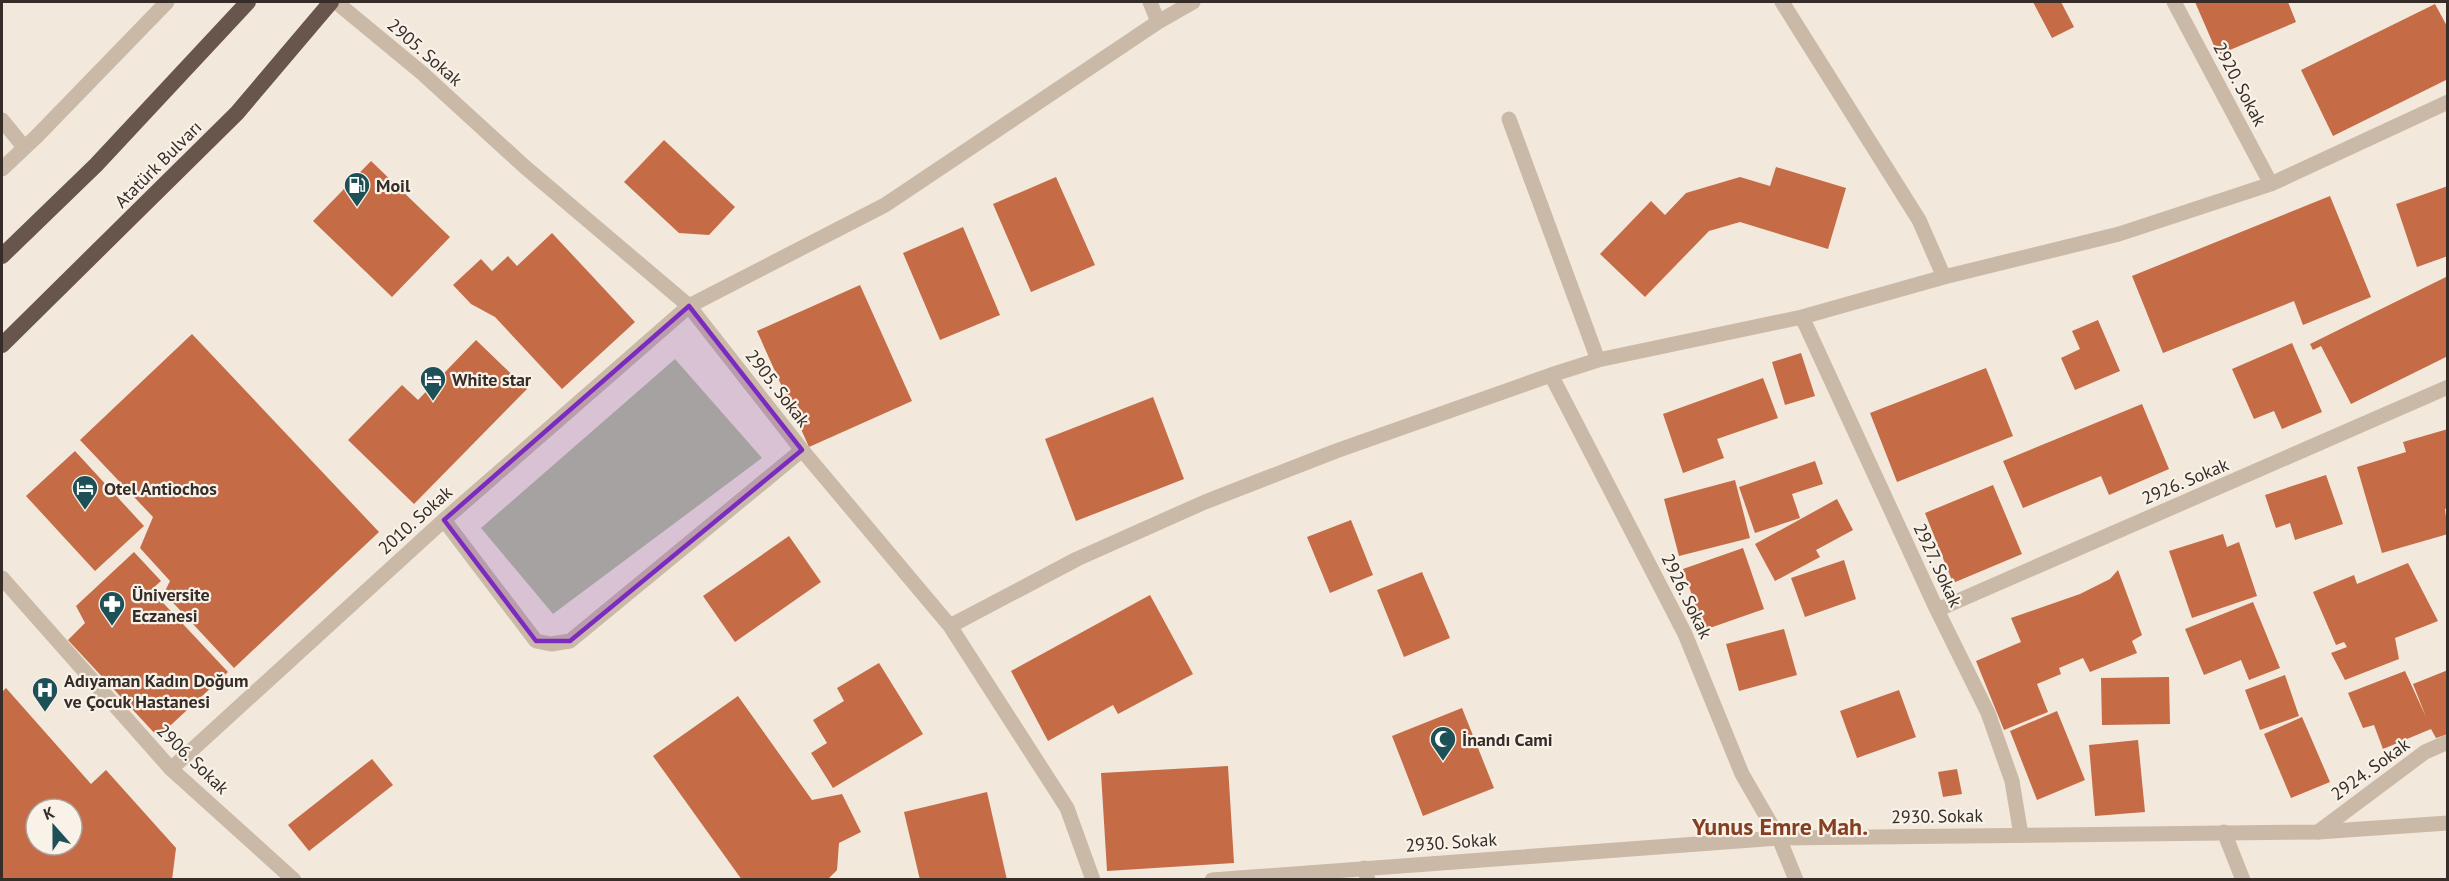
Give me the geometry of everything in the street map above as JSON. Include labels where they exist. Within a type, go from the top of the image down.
[{"type":"highway","points":[[2,256],[96,165],[248,2]]},
{"type":"highway","name":"Atatürk Bulvarı","points":[[2,345],[237,113],[331,2]]},
{"type":"street","points":[[2,169],[167,2]]},
{"type":"street","name":"2905. Sokak","points":[[336,2],[422,73],[525,167],[689,306],[802,450],[950,626],[1067,808],[1093,879]]},
{"type":"street","points":[[1150,2],[1158,22]]},
{"type":"street","name":"2010. Sokak","points":[[171,769],[444,520],[689,306],[885,205],[1158,22],[1193,2]]},
{"type":"street","points":[[1782,2],[1919,220],[1944,277]]},
{"type":"street","name":"2920. Sokak","points":[[2174,2],[2271,184]]},
{"type":"street","points":[[950,626],[1077,559],[1205,502],[1336,451],[1551,375],[1598,360],[1802,317],[1944,277],[2119,234],[2271,184],[2448,102]]},
{"type":"street","points":[[1509,118],[1598,360]]},
{"type":"street","points":[[2,120],[24,147]]},
{"type":"street","name":"2927. Sokak","points":[[1802,317],[1937,610],[1988,713],[2012,781],[2021,835]]},
{"type":"street","name":"2926. Sokak","points":[[1551,375],[1685,634],[1742,774],[1779,838],[1796,879]]},
{"type":"street","name":"2926. Sokak","points":[[1937,610],[2448,387]]},
{"type":"street","points":[[444,520],[536,640],[551,644],[570,640],[802,450]]},
{"type":"street","name":"2906. Sokak","points":[[2,578],[171,769],[294,879]]},
{"type":"street","name":"2924. Sokak","points":[[2318,832],[2425,752],[2448,742]]},
{"type":"street","name":"2930. Sokak","points":[[1212,879],[1366,874],[1779,838],[2318,832],[2448,824]]},
{"type":"street","points":[[2224,832],[2243,879]]},
{"type":"highlighted area","points":[[689,306],[802,450],[570,641],[536,641],[444,520]]},
{"type":"green space","points":[[675,359],[762,458],[553,614],[481,528]]},
{"type":"building","points":[[2033,2],[2061,2],[2074,27],[2052,38]]},
{"type":"building","points":[[2195,2],[2288,2],[2296,22],[2218,55]]},
{"type":"building","points":[[2435,4],[2448,28],[2448,79],[2333,136],[2301,70]]},
{"type":"building","points":[[664,140],[735,207],[709,235],[679,233],[624,182]]},
{"type":"building","points":[[371,161],[450,237],[392,297],[313,221]]},
{"type":"building","points":[[1776,167],[1846,188],[1828,249],[1740,222],[1709,231],[1645,297],[1600,254],[1651,201],[1665,215],[1686,193],[1740,177],[1770,186]]},
{"type":"building","points":[[1056,177],[1095,265],[1031,292],[993,204]]},
{"type":"building","points":[[2448,186],[2448,256],[2417,267],[2396,204]]},
{"type":"building","points":[[2330,196],[2371,297],[2303,325],[2294,301],[2163,353],[2132,276]]},
{"type":"building","points":[[963,227],[1000,315],[940,340],[903,253]]},
{"type":"building","points":[[552,233],[635,322],[562,389],[495,317],[471,304],[453,285],[481,259],[492,271],[508,256],[517,266]]},
{"type":"building","points":[[2448,276],[2448,356],[2351,404],[2321,346],[2313,350],[2310,344]]},
{"type":"building","points":[[860,285],[912,401],[809,447],[757,331]]},
{"type":"building","points":[[2098,320],[2120,371],[2075,390],[2061,358],[2080,349],[2072,331]]},
{"type":"building","points":[[192,334],[379,532],[234,668],[164,593],[170,581],[140,548],[153,517],[80,440]]},
{"type":"building","points":[[476,340],[527,389],[414,504],[348,440],[402,385],[418,400]]},
{"type":"building","points":[[2292,343],[2322,412],[2282,429],[2274,411],[2254,419],[2232,369]]},
{"type":"building","points":[[1801,353],[1815,396],[1785,405],[1772,362]]},
{"type":"building","points":[[1986,368],[2013,436],[1897,482],[1870,413]]},
{"type":"building","points":[[1763,378],[1778,418],[1717,439],[1724,458],[1683,473],[1663,414]]},
{"type":"building","points":[[1153,397],[1184,479],[1076,521],[1045,439]]},
{"type":"building","points":[[2142,404],[2169,469],[2109,495],[2101,476],[2023,508],[2003,461]]},
{"type":"building","points":[[2448,429],[2448,508],[2445,509],[2448,534],[2382,553],[2357,467],[2406,452],[2403,442]]},
{"type":"building","name":"Otel Antiochos","points":[[75,451],[144,526],[95,571],[26,496]]},
{"type":"building","points":[[1815,461],[1823,484],[1792,494],[1800,518],[1755,533],[1739,487]]},
{"type":"building","points":[[2326,475],[2343,524],[2295,540],[2290,523],[2276,528],[2265,495]]},
{"type":"building","points":[[1735,480],[1750,538],[1679,556],[1664,499]]},
{"type":"building","points":[[1993,485],[2022,554],[1953,583],[1925,513]]},
{"type":"building","points":[[1837,499],[1853,530],[1816,550],[1820,557],[1775,581],[1755,544]]},
{"type":"building","points":[[1351,520],[1373,575],[1330,593],[1307,537]]},
{"type":"building","points":[[2223,534],[2227,547],[2239,542],[2257,596],[2192,618],[2169,551]]},
{"type":"building","points":[[789,536],[821,582],[735,642],[703,596]]},
{"type":"building","points":[[1743,548],[1764,609],[1704,630],[1683,569]]},
{"type":"building","points":[[134,552],[161,581],[151,590],[228,672],[158,737],[68,640],[85,623],[76,606]]},
{"type":"building","points":[[1844,560],[1856,599],[1805,617],[1791,578]]},
{"type":"building","points":[[2408,563],[2438,621],[2395,638],[2399,659],[2345,680],[2331,653],[2347,647],[2344,642],[2336,645],[2313,592],[2354,575],[2357,584]]},
{"type":"building","points":[[2118,570],[2142,635],[2132,641],[2137,653],[2090,672],[2083,658],[2059,668],[2061,674],[2037,684],[2048,712],[2004,730],[1976,661],[2021,642],[2011,618],[2080,594],[2110,579]]},
{"type":"building","points":[[1422,572],[1450,638],[1404,657],[1377,590]]},
{"type":"building","points":[[1150,595],[1193,674],[1118,714],[1113,705],[1048,741],[1011,671]]},
{"type":"building","points":[[2253,602],[2280,668],[2249,680],[2241,660],[2204,675],[2185,629]]},
{"type":"building","points":[[1784,629],[1797,675],[1739,691],[1726,644]]},
{"type":"building","points":[[879,663],[923,734],[833,788],[811,753],[827,743],[813,720],[844,701],[837,688]]},
{"type":"building","points":[[2448,670],[2448,734],[2436,738],[2431,729],[2383,749],[2374,725],[2363,728],[2348,693],[2405,671],[2426,717],[2413,684]]},
{"type":"building","points":[[2285,675],[2299,716],[2260,730],[2245,690]]},
{"type":"building","points":[[2169,677],[2170,724],[2102,725],[2101,678]]},
{"type":"building","points":[[6,688],[91,784],[106,770],[176,848],[172,880],[2,880],[2,692]]},
{"type":"building","points":[[1899,690],[1916,737],[1857,758],[1840,711]]},
{"type":"building","points":[[738,696],[812,800],[842,794],[861,832],[839,843],[837,870],[827,880],[742,880],[653,756]]},
{"type":"building","name":"İnandı Cami","points":[[1462,708],[1494,788],[1423,816],[1392,736]]},
{"type":"building","points":[[2057,711],[2085,780],[2037,800],[2010,731]]},
{"type":"building","points":[[2302,717],[2330,782],[2291,798],[2264,734]]},
{"type":"building","points":[[2138,740],[2145,812],[2095,816],[2089,745]]},
{"type":"building","points":[[372,759],[393,785],[309,851],[288,825]]},
{"type":"building","points":[[1228,766],[1234,863],[1107,871],[1101,773]]},
{"type":"building","points":[[1957,769],[1962,794],[1943,797],[1938,772]]},
{"type":"building","points":[[987,792],[1007,880],[920,880],[904,812]]},
{"type":"place","name":"Moil","points":[[357,208]]},
{"type":"place","name":"White star","points":[[433,402]]},
{"type":"place","name":"Otel Antiochos","points":[[85,511]]},
{"type":"place","name":"Üniversite Eczanesi","points":[[112,627]]},
{"type":"place","name":"Adıyaman Kadın Doğum ve Çocuk Hastanesi","points":[[45,713]]},
{"type":"place","name":"İnandı Cami","points":[[1443,762]]},
{"type":"district","name":"Yunus Emre Mah.","points":[[1780,826]]}]
